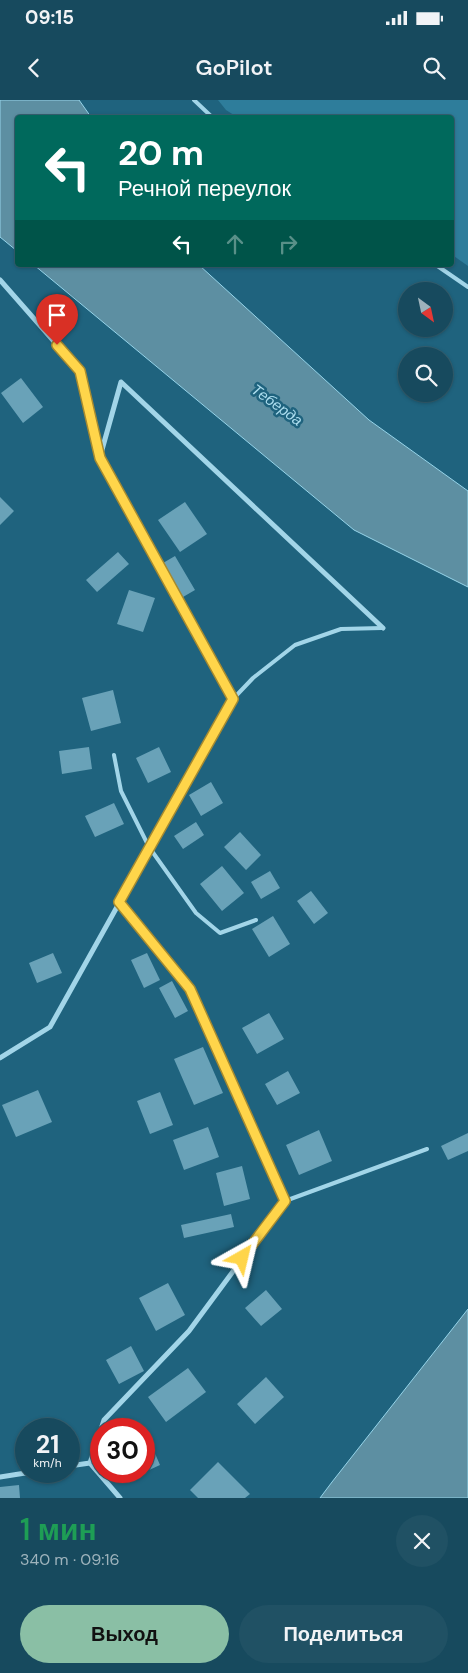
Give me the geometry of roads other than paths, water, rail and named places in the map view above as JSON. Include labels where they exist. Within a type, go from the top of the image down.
[{"type":"street","points":[[0,280],[80,371],[100,458],[233,699],[50,1026],[0,1058]]},
{"type":"street","points":[[100,458],[121,382],[383,628]]},
{"type":"street","points":[[106,1418],[189,1330],[285,1201],[190,989],[119,902]]},
{"type":"street","points":[[80,1464],[90,1463]]},
{"type":"street","points":[[0,1477],[15,1475]]},
{"type":"street","points":[[107,1483],[120,1498]]},
{"type":"lane","points":[[194,100],[210,115]]},
{"type":"lane","points":[[439,267],[468,287]]},
{"type":"lane","points":[[233,699],[253,678],[295,645],[341,629],[383,628]]},
{"type":"lane","points":[[114,755],[121,791],[150,847],[196,913],[220,933],[256,920]]},
{"type":"lane","points":[[285,1201],[428,1148]]},
{"type":"water","points":[[0,100],[79,100],[90,115],[15,115],[15,249],[0,237]]},
{"type":"water","name":"Теберда","points":[[36,267],[201,267],[369,420],[468,491],[468,587],[354,530]]},
{"type":"water","points":[[468,1309],[468,1498],[320,1498],[332,1482]]}]
